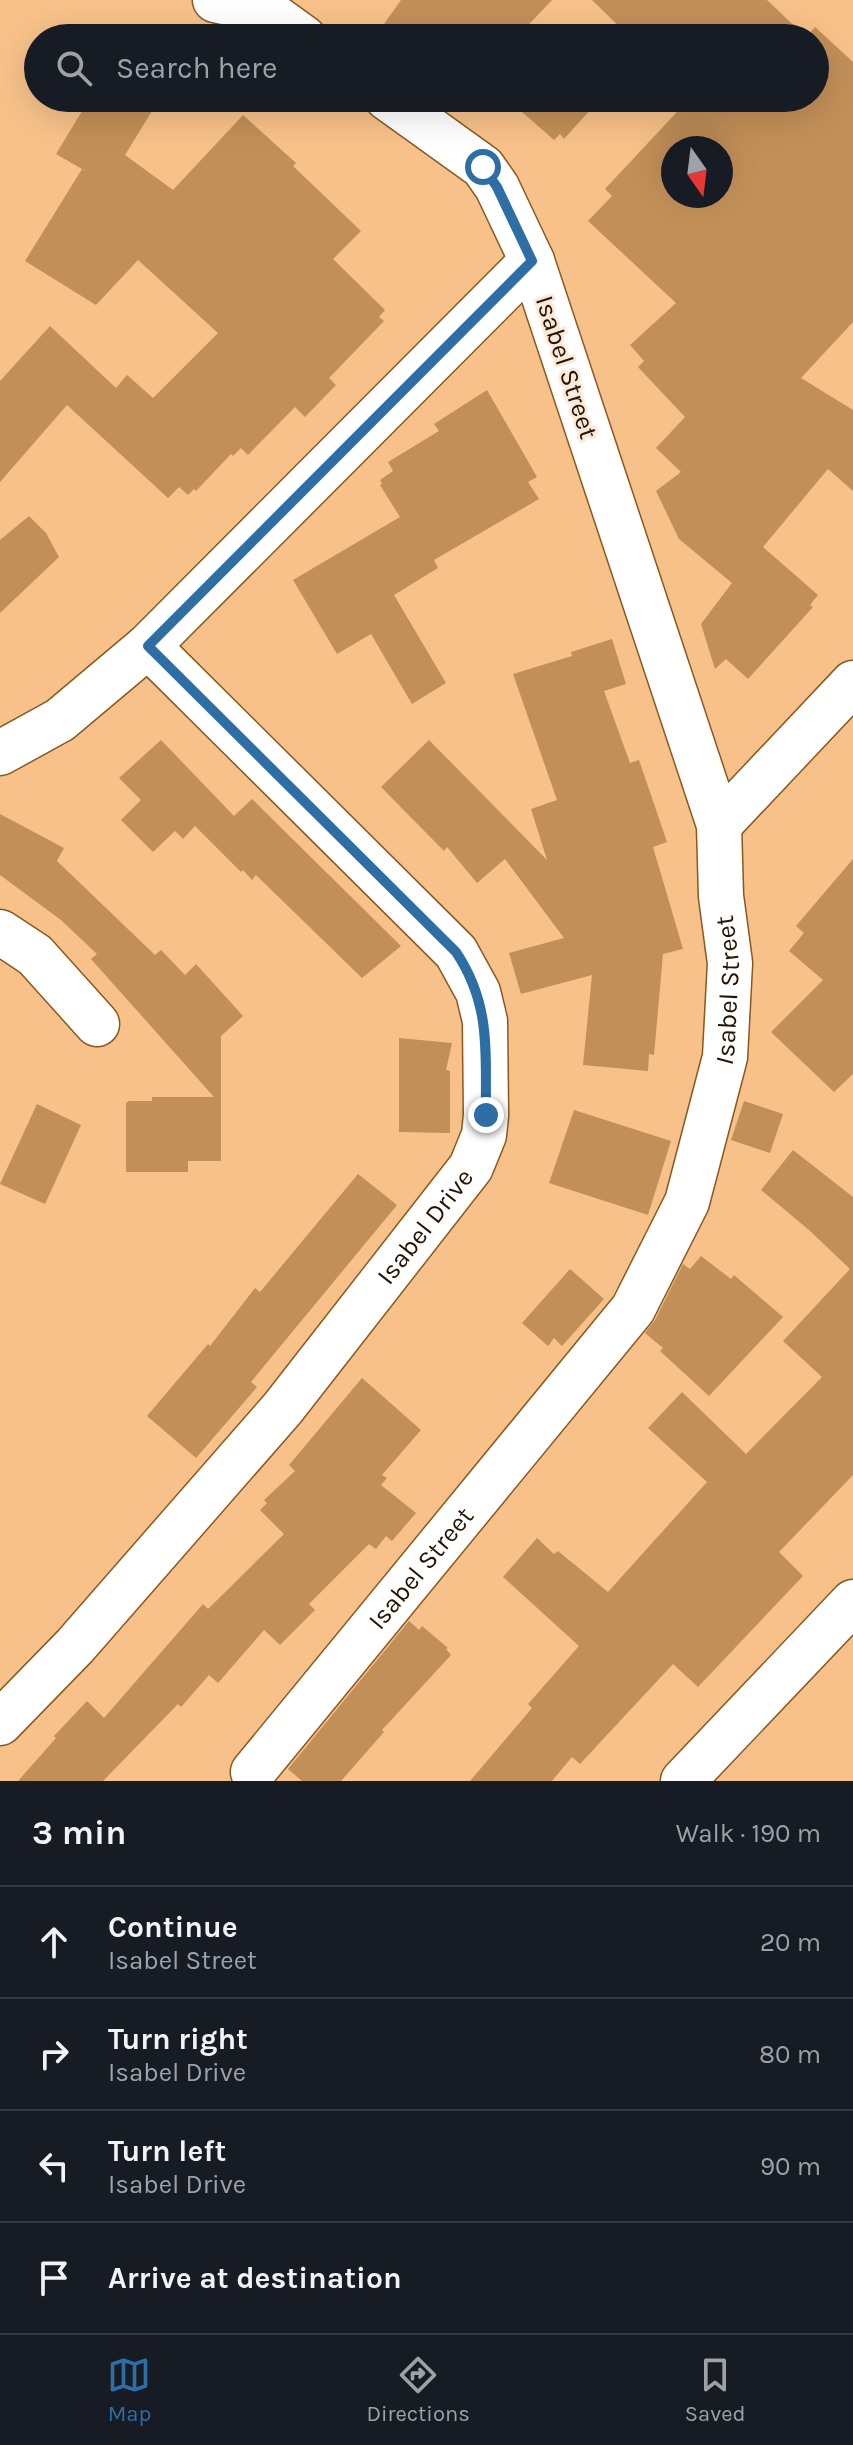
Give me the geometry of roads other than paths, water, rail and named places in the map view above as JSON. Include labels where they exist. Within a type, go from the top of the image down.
[{"type":"street","points":[[215,0],[272,6],[290,24]]},
{"type":"street","name":"Isabel Street","points":[[253,1772],[633,1309],[687,1202],[725,1057],[730,963],[721,896],[719,825],[532,261],[497,187],[483,167],[406,112]]},
{"type":"street","points":[[0,753],[60,720],[148,646],[532,261]]},
{"type":"street","name":"Isabel Drive","points":[[0,1723],[75,1646],[283,1408],[471,1167],[484,1135],[485,1021],[478,992],[456,952],[148,646]]},
{"type":"street","points":[[719,825],[853,683]]},
{"type":"street","points":[[0,932],[35,955],[97,1024]]},
{"type":"street","points":[[683,1781],[853,1602]]}]
